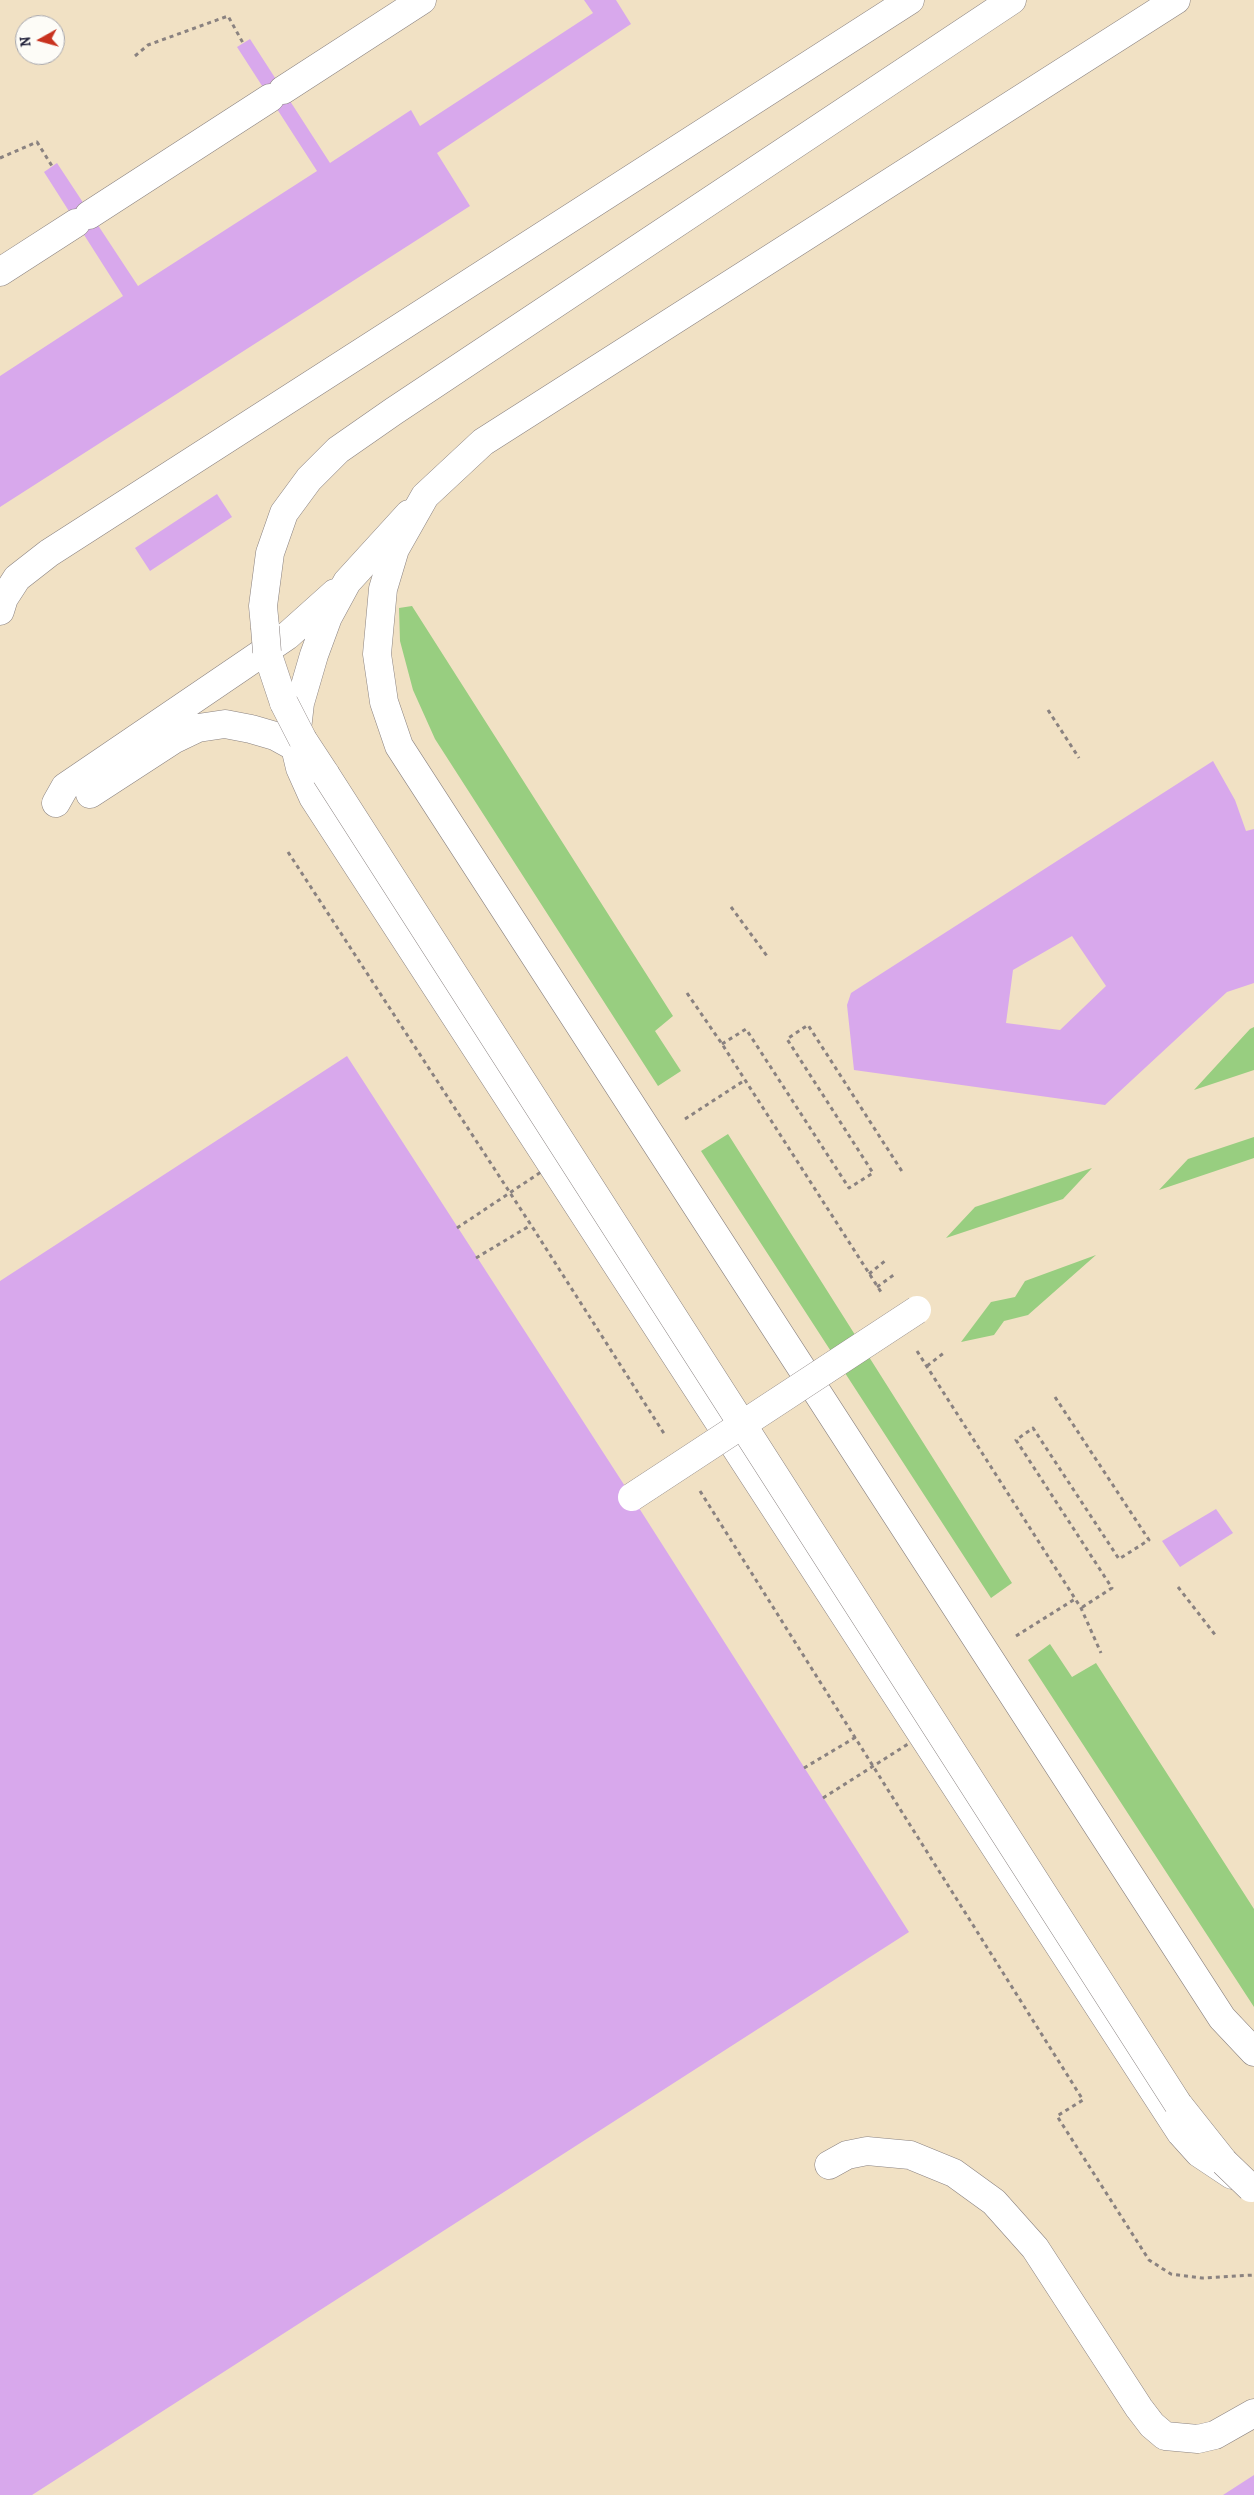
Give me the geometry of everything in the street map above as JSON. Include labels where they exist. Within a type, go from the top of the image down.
[{"type":"main road","points":[[0,272],[422,0]]},
{"type":"main road","points":[[0,611],[4,598],[17,578],[49,553],[910,0]]},
{"type":"main road","points":[[1012,0],[394,410],[338,450],[309,479],[284,513],[270,553],[263,606],[267,652],[284,703],[303,740],[1178,2104],[1224,2162],[1254,2190]]},
{"type":"main road","points":[[56,803],[65,787],[287,636],[348,582],[425,496],[483,442],[1176,0]]},
{"type":"main road","points":[[425,496],[395,549],[383,589],[377,654],[384,702],[399,746],[1222,2018],[1254,2052]]},
{"type":"main road","points":[[348,582],[328,617],[314,655],[300,703],[295,747],[300,768],[313,797],[1181,2133],[1199,2154],[1228,2174],[1254,2181]]},
{"type":"main road","points":[[90,794],[173,740],[198,728],[225,724],[251,729],[275,736],[295,747]]},
{"type":"main road","points":[[632,1497],[917,1310]]},
{"type":"main road","points":[[829,2165],[847,2156],[867,2151],[910,2155],[954,2173],[994,2202],[1035,2248],[1139,2408],[1152,2425],[1165,2436],[1198,2439],[1215,2435],[1254,2413]]},
{"type":"path","points":[[135,56],[148,45],[228,16],[243,43]]},
{"type":"path","points":[[0,158],[38,142],[52,166]]},
{"type":"path","points":[[1048,710],[1078,758]]},
{"type":"path","points":[[731,907],[767,956]]},
{"type":"path","points":[[687,993],[722,1044],[746,1029],[849,1188],[873,1173],[787,1039],[808,1025],[903,1173]]},
{"type":"path","points":[[685,1119],[745,1080]]},
{"type":"path","points":[[457,1228],[569,1154]]},
{"type":"path","points":[[476,1258],[530,1225]]},
{"type":"path","points":[[869,1274],[886,1260]]},
{"type":"path","points":[[877,1287],[895,1274]]},
{"type":"path","points":[[927,1366],[945,1352]]},
{"type":"path","points":[[1055,1397],[1148,1540],[1119,1559],[1033,1428],[1016,1440],[1112,1588],[1081,1608],[1101,1653]]},
{"type":"path","points":[[1178,1586],[1216,1636]]},
{"type":"path","points":[[1013,1637],[1075,1598]]},
{"type":"path","points":[[823,1798],[936,1726]]},
{"type":"path","points":[[804,1768],[856,1737]]},
{"type":"path","points":[[1083,2100],[1057,2116],[1149,2260],[1171,2274],[1202,2278],[1254,2275]]},
{"type":"green space","points":[[412,606],[673,1016],[655,1031],[681,1071],[658,1086],[435,739],[413,690],[400,641],[399,608]]},
{"type":"green space","points":[[1254,1027],[1254,1070],[1194,1090],[1250,1029]]},
{"type":"green space","points":[[728,1134],[1012,1583],[991,1598],[701,1151]]},
{"type":"green space","points":[[1254,1137],[1254,1158],[1159,1190],[1188,1159]]},
{"type":"green space","points":[[1092,1168],[1063,1199],[946,1238],[975,1207]]},
{"type":"green space","points":[[1096,1255],[1028,1315],[1004,1321],[994,1335],[961,1342],[991,1302],[1015,1297],[1025,1281]]},
{"type":"green space","points":[[1050,1644],[1072,1677],[1096,1663],[1254,1909],[1254,2007],[1028,1660]]},
{"type":"building","points":[[584,0],[616,0],[631,24],[437,153],[470,206],[0,507],[0,376],[123,296],[44,172],[57,163],[138,286],[317,171],[237,47],[250,39],[330,163],[411,110],[420,126],[593,13]]},
{"type":"building","points":[[217,494],[232,517],[150,571],[135,548]]},
{"type":"building","points":[[1213,761],[1235,800],[1246,831],[1254,829],[1254,983],[1227,992],[1105,1105],[854,1070],[847,1005],[851,993]],"holes":[[[1072,936],[1106,986],[1060,1030],[1006,1023],[1013,970]]]},
{"type":"building","points":[[347,1056],[632,1497],[909,1932],[32,2495],[0,2495],[0,1281]]},
{"type":"building","points":[[1216,1509],[1233,1533],[1180,1567],[1162,1541]]},
{"type":"building","points":[[1254,2475],[1254,2495],[1223,2495]]}]
